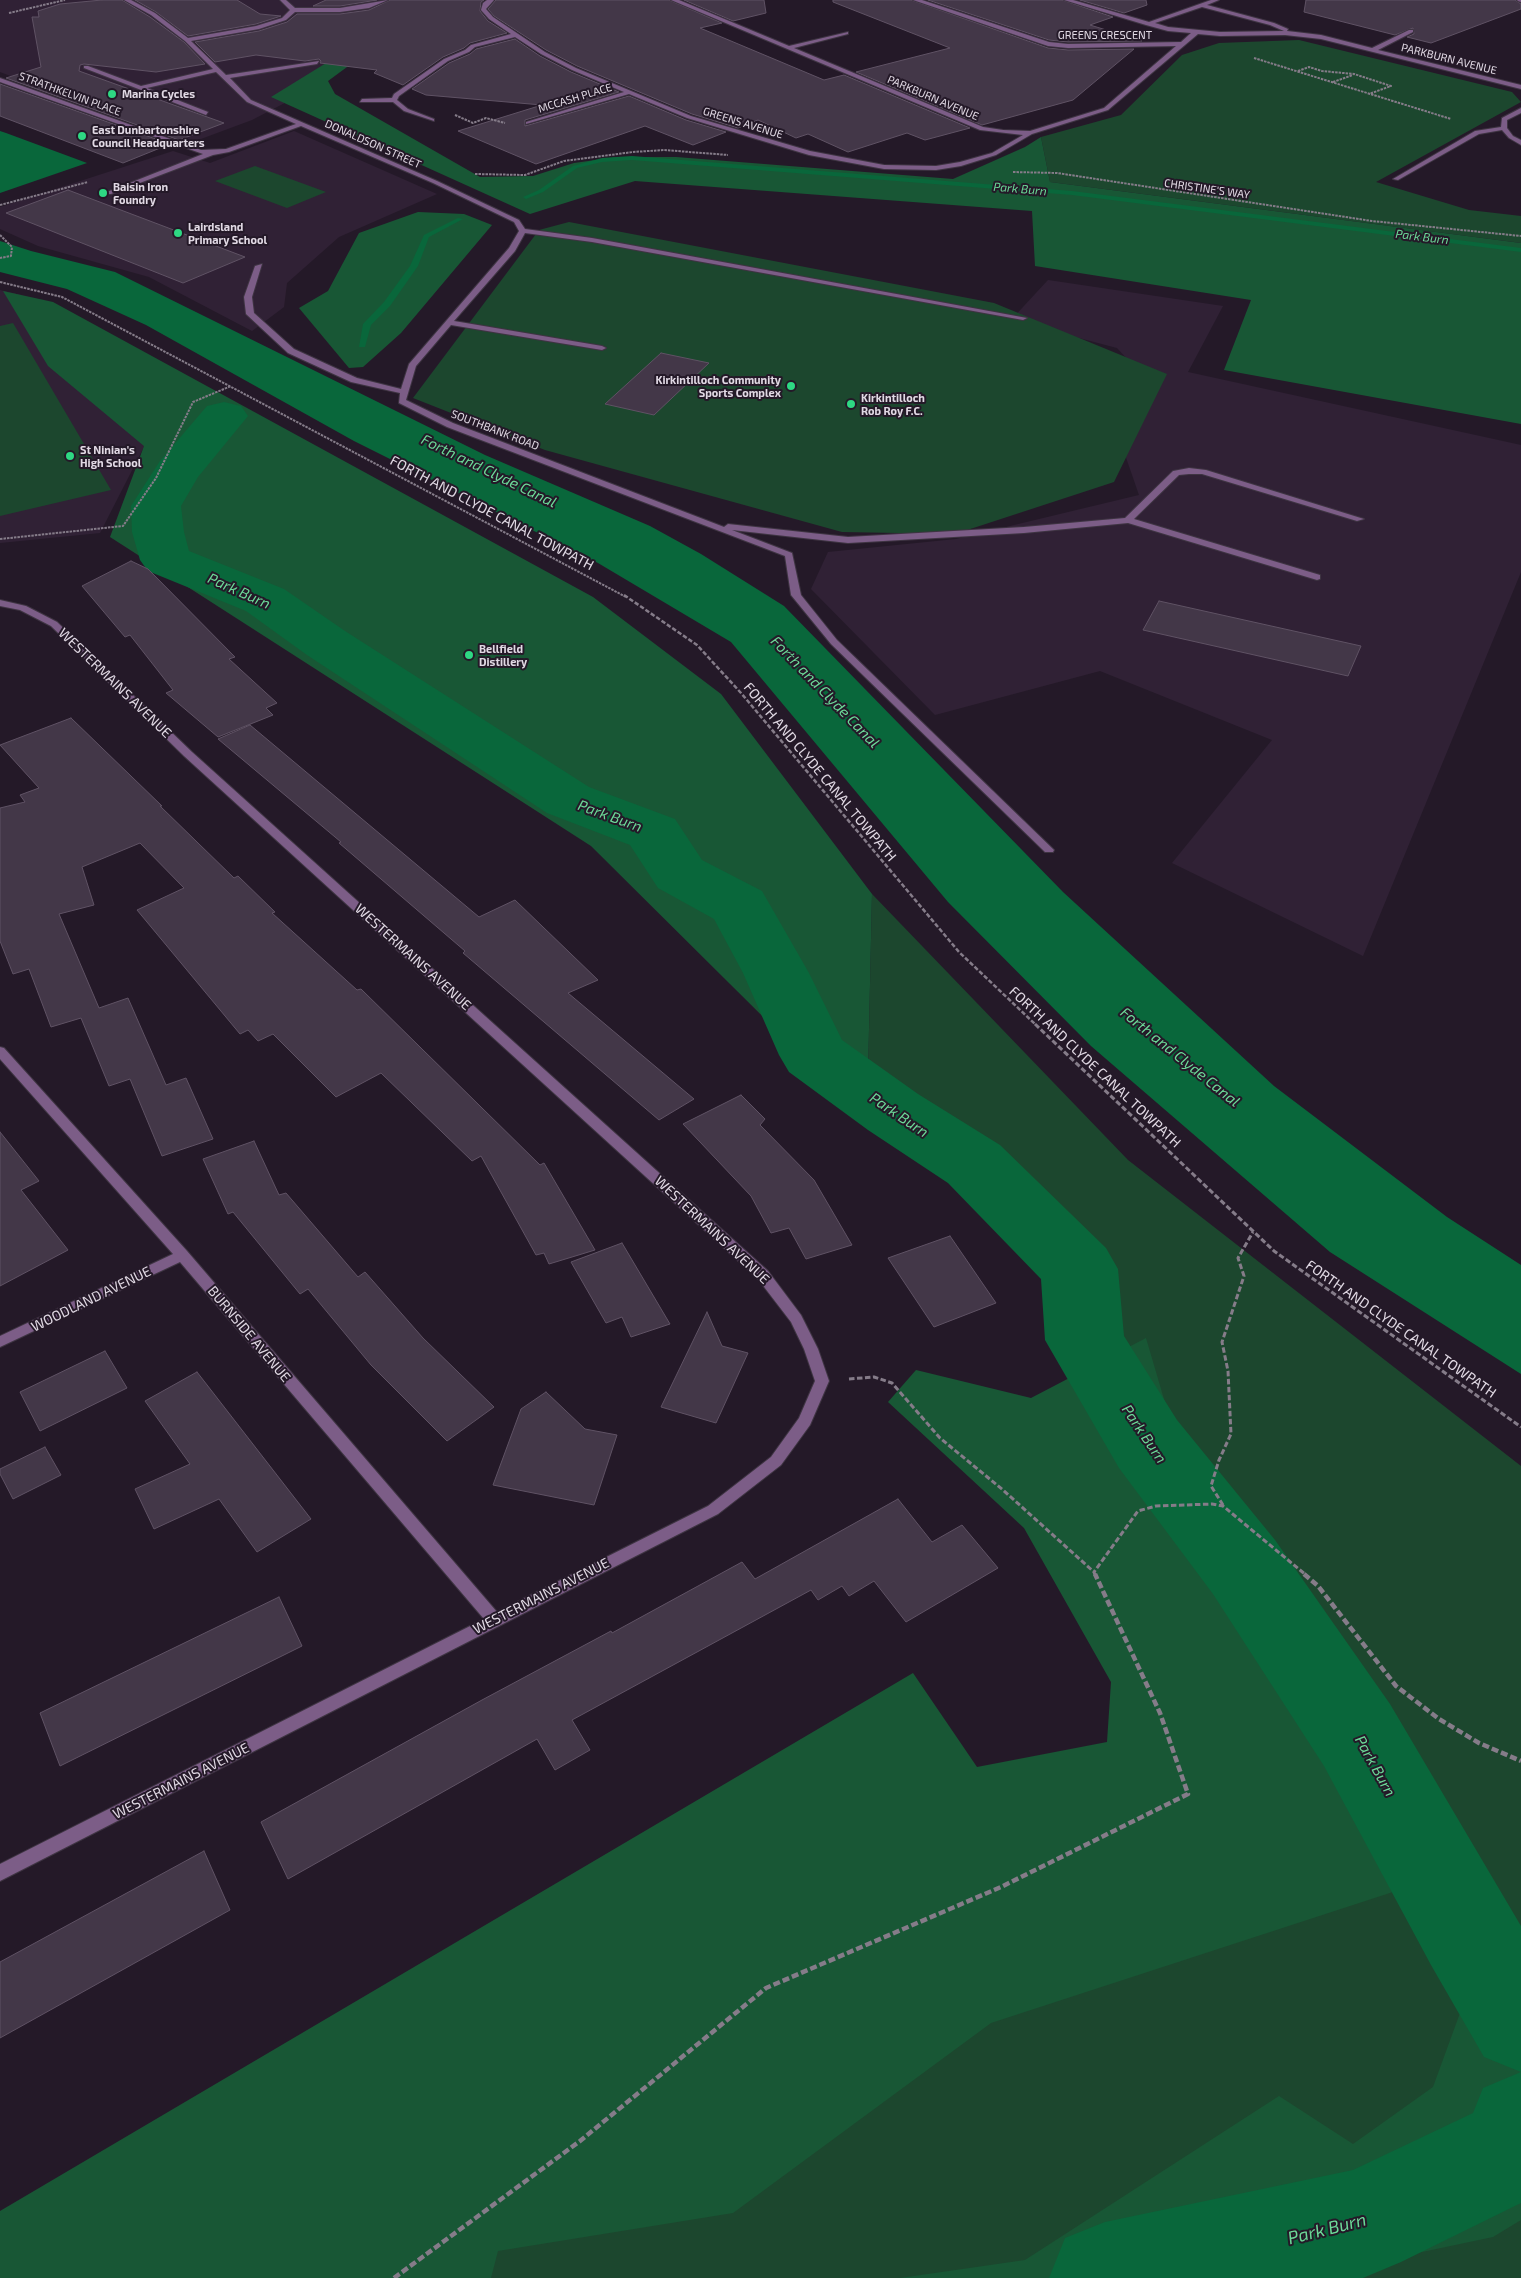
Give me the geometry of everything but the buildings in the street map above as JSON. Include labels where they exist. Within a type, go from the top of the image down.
[{"type":"street","name":"DONALDSON STREET","points":[[127,0],[153,14],[188,40],[249,101],[303,123],[517,221],[523,231]]},
{"type":"street","points":[[283,0],[293,10]]},
{"type":"street","points":[[188,40],[258,28],[284,19],[293,10],[340,10],[369,6],[385,0]]},
{"type":"street","name":"GREENS AVENUE","points":[[491,0],[486,3],[483,9],[514,35],[574,69],[627,93],[689,117],[809,153],[884,167],[912,168],[961,164],[994,154],[1030,133]]},
{"type":"street","name":"PARKBURN AVENUE","points":[[674,0],[982,129],[1003,132],[1030,133],[1106,109],[1195,33],[1285,33],[1321,37],[1521,88]]},
{"type":"street","name":"GREENS CRESCENT","points":[[916,0],[1048,44],[1068,46],[1181,44]]},
{"type":"street","points":[[1067,0],[1148,24],[1195,33]]},
{"type":"street","points":[[1148,24],[1216,0]]},
{"type":"street","name":"PARKBURN AVENUE","points":[[1201,6],[1272,24],[1286,29],[1285,33]]},
{"type":"street","name":"PARKBURN AVENUE","points":[[1373,50],[1411,31]]},
{"type":"street","points":[[788,48],[846,33]]},
{"type":"street","points":[[394,100],[396,94],[446,60],[483,42],[514,35]]},
{"type":"street","points":[[227,78],[317,62]]},
{"type":"street","points":[[86,67],[206,113]]},
{"type":"street","points":[[140,88],[219,70]]},
{"type":"street","name":"STRATHKELVIN PLACE","points":[[0,80],[188,148],[212,154],[227,151],[303,123]]},
{"type":"street","name":"MCCASH PLACE","points":[[528,123],[627,93]]},
{"type":"street","points":[[362,101],[394,100],[406,110],[432,120]]},
{"type":"street","points":[[1521,110],[1504,119],[1504,128],[1510,137],[1521,144]]},
{"type":"street","points":[[1396,179],[1477,132],[1504,128]]},
{"type":"street","points":[[109,193],[212,154]]},
{"type":"street","points":[[259,266],[248,297],[250,314],[291,351],[354,380],[404,392],[412,366],[512,249],[523,231],[592,240],[1023,318]]},
{"type":"street","points":[[450,323],[602,348]]},
{"type":"street","name":"SOUTHBANK ROAD","points":[[404,392],[402,401],[450,425],[789,555],[796,595],[834,642],[1049,850]]},
{"type":"street","points":[[1128,520],[1176,473],[1189,472],[1203,472],[1360,519]]},
{"type":"street","points":[[708,524],[848,540],[1024,530],[1128,520],[1317,577]]},
{"type":"street","name":"WESTERMAINS AVENUE","points":[[0,603],[23,608],[54,624],[188,754],[763,1275],[796,1319],[811,1349],[822,1381],[805,1420],[776,1461],[712,1510],[0,1873]]},
{"type":"street","name":"BURNSIDE AVENUE","points":[[0,1051],[182,1255],[494,1620]]},
{"type":"street","name":"WOODLAND AVENUE","points":[[0,1342],[182,1255]]},
{"type":"path","points":[[9,13],[65,0]]},
{"type":"path","points":[[1252,58],[1485,130]]},
{"type":"path","points":[[1297,72],[1309,67],[1322,71],[1354,74],[1391,86],[1369,94]]},
{"type":"path","points":[[1333,83],[1354,74]]},
{"type":"path","points":[[454,115],[473,123],[486,118],[505,124],[528,123]]},
{"type":"path","points":[[466,172],[485,175],[525,175],[564,161],[600,155],[664,150],[735,156]]},
{"type":"path","name":"CHRISTINE'S WAY","points":[[1012,172],[1057,173],[1372,221],[1521,236]]},
{"type":"path","points":[[0,235],[12,247],[11,256],[0,258]]},
{"type":"path","name":"FORTH AND CLYDE CANAL TOWPATH","points":[[0,282],[62,297],[618,591],[696,645],[741,693],[959,952],[1274,1252],[1521,1427]]},
{"type":"path","points":[[0,538],[123,526],[156,478],[193,402],[232,386]]},
{"type":"path","points":[[1254,1232],[1238,1258],[1244,1276],[1222,1342],[1228,1371],[1231,1434],[1219,1460],[1211,1486],[1223,1506],[1285,1556],[1318,1586],[1396,1686],[1439,1719],[1479,1743],[1521,1761]]},
{"type":"path","points":[[394,2278],[580,2141],[766,1988],[1001,1887],[1188,1794],[1160,1713],[1094,1572],[1003,1490],[940,1438],[892,1383],[874,1377],[822,1381]]},
{"type":"path","points":[[1094,1572],[1138,1510],[1156,1506],[1212,1504],[1223,1506]]},
{"type":"shaded area","points":[[0,0],[438,0],[327,81],[252,120],[190,143],[0,72]]},
{"type":"shaded area","points":[[438,0],[328,81],[335,94],[480,177],[533,176],[574,163],[617,157],[676,157],[953,179],[1025,147],[1041,137],[1050,182],[1521,243],[1521,424],[1224,370],[1251,300],[1035,266],[1032,211],[635,181],[530,214],[271,97],[331,60]]},
{"type":"shaded area","points":[[1299,40],[1512,92],[1521,102],[1376,182],[1469,210],[1521,216],[1521,243],[1050,182],[1041,137],[1121,115],[1182,55],[1219,43]]},
{"type":"shaded area","name":"Lairdsland Primary School","points":[[294,131],[437,194],[339,237],[287,283],[284,307],[252,331],[149,277],[38,246],[0,229],[0,207],[173,151],[210,163]]},
{"type":"shaded area","points":[[255,166],[326,192],[287,208],[215,181]]},
{"type":"shaded area","points":[[418,212],[464,214],[492,225],[401,333],[363,367],[349,368],[299,308],[328,291],[359,233]]},
{"type":"shaded area","name":"Kirkintilloch Community Sports Complex","points":[[569,222],[994,303],[1167,374],[1114,482],[955,534],[842,532],[545,450],[413,398],[539,230]]},
{"type":"shaded area","points":[[1048,280],[1223,306],[1188,372],[1521,445],[1521,572],[1363,956],[1172,863],[1272,740],[1100,671],[935,715],[811,589],[828,552],[956,539],[1139,495],[1121,443],[1157,391],[1117,348],[1011,320]]},
{"type":"shaded area","name":"St Ninian's High School","points":[[0,290],[21,295],[178,380],[100,533],[0,543]]},
{"type":"shaded area","points":[[3,291],[53,302],[593,597],[721,694],[872,894],[867,1120],[591,846],[110,537],[144,446],[48,366]]},
{"type":"shaded area","points":[[13,323],[111,490],[0,516],[0,326]]},
{"type":"shaded area","points":[[872,894],[1128,1160],[1521,1466],[1521,2278],[448,2278],[1318,1649],[1078,1347],[1009,1215],[867,1120]]},
{"type":"shaded area","points":[[1146,1338],[1174,1433],[1324,1629],[1338,1664],[1396,1891],[991,2023],[733,2213],[498,2251],[491,2278],[0,2278],[0,2211],[913,1673],[977,1767],[1107,1742],[1111,1682],[1024,1528],[888,1402],[916,1370],[1031,1398]]},
{"type":"shaded area","points":[[1460,2013],[1521,2068],[1521,2220],[1493,2237],[1299,2278],[900,2278],[1025,2260],[1279,2096],[1353,2144],[1433,2087]]},
{"type":"water","points":[[0,131],[6,133],[87,163],[0,193]]},
{"type":"water","name":"Forth and Clyde Canal","points":[[0,241],[31,251],[115,272],[485,455],[650,526],[701,554],[784,606],[1063,892],[1274,1086],[1447,1217],[1521,1265],[1521,1374],[1330,1252],[1091,1046],[948,902],[731,642],[598,563],[354,441],[146,325],[67,289],[0,272]]},
{"type":"waterway","name":"Park Burn","points":[[526,197],[541,191],[575,167],[602,160],[632,158],[1072,193],[1521,250]]},
{"type":"waterway","name":"Park Burn","points":[[362,345],[367,324],[387,304],[414,266],[426,236],[460,219]]},
{"type":"waterway","name":"Park Burn","points":[[224,416],[177,471],[156,506],[158,532],[166,560],[265,600],[326,643],[568,800],[653,832],[680,874],[739,906],[776,973],[814,1055],[893,1112],[974,1164],[1079,1269],[1085,1340],[1148,1444],[1244,1567],[1357,1735],[1466,1930],[1521,2020]]},
{"type":"waterway","name":"Park Burn","points":[[1105,2278],[1362,2223],[1511,2151],[1521,2126]]},
{"type":"place","name":"Marina Cycles","points":[[112,94]]},
{"type":"place","name":"East Dunbartonshire Council Headquarters","points":[[82,136]]},
{"type":"place","name":"Baisin Iron Foundry","points":[[103,193]]},
{"type":"place","name":"Lairdsland Primary School","points":[[178,233]]},
{"type":"place","name":"Kirkintilloch Community Sports Complex","points":[[791,386]]},
{"type":"place","name":"Kirkintilloch Rob Roy F.C.","points":[[851,404]]},
{"type":"place","name":"St Ninian's High School","points":[[70,456]]},
{"type":"place","name":"Bellfield Distillery","points":[[469,655]]}]
